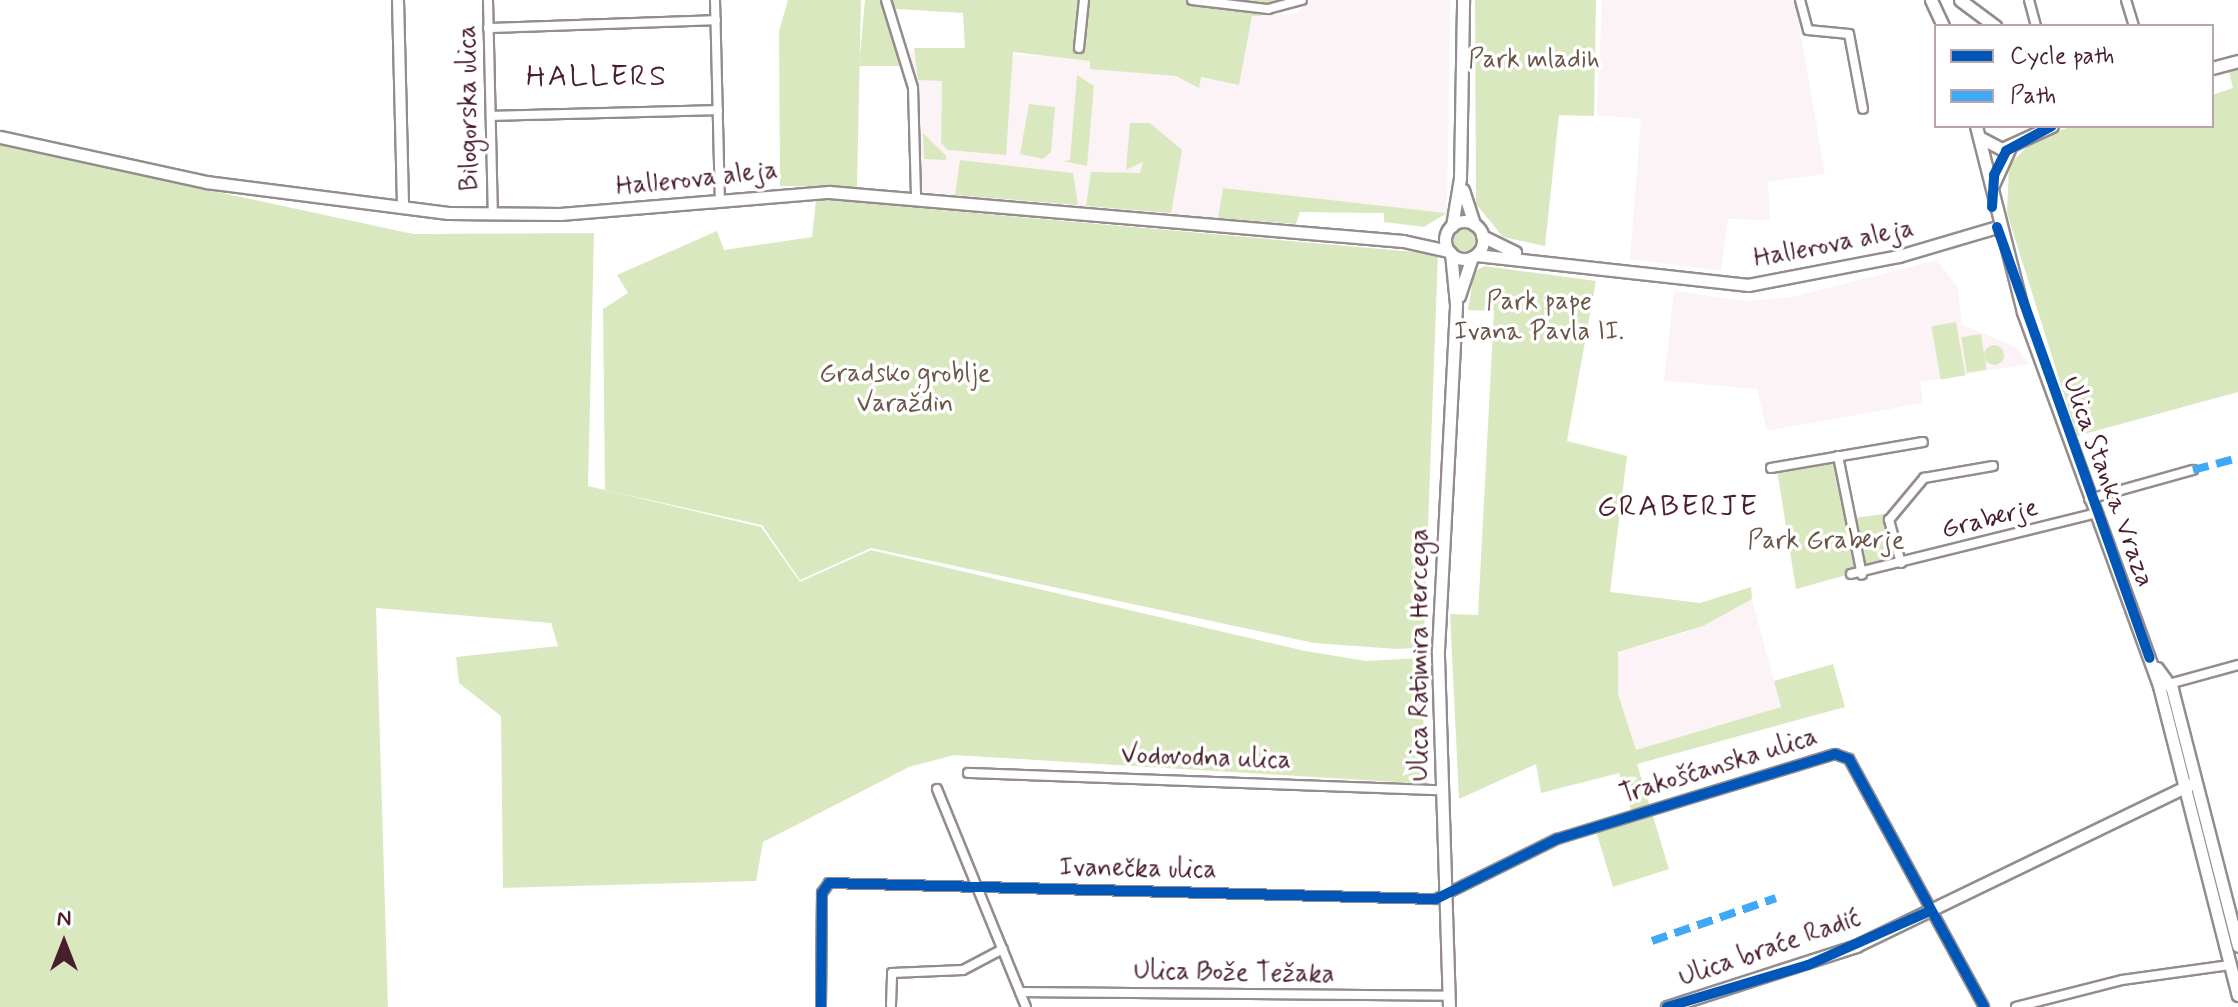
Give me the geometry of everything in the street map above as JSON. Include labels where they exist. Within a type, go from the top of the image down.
[{"type":"main road","points":[[1463,0],[1460,178],[1474,224],[1482,236]]},
{"type":"main road","points":[[1931,0],[1942,24]]},
{"type":"main road","points":[[1960,0],[1992,24]]},
{"type":"main road","points":[[2214,67],[2238,61]]},
{"type":"main road","points":[[1978,131],[1995,149],[2047,128]]},
{"type":"main road","name":"Ulica Stanka Vraza","points":[[1978,131],[1997,227],[2094,514],[2150,658],[2164,685],[2214,908],[2238,995]]},
{"type":"main road","name":"Hallerova aleja","points":[[0,137],[206,182],[403,208],[493,216],[829,192],[1403,241],[1474,256],[1535,259],[1748,285],[1997,227]]},
{"type":"main road","name":"Ulica Stanka Vraza","points":[[1992,207],[1996,166],[2014,142]]},
{"type":"main road","name":"Ulica Ratimira Hercega","points":[[1449,1002],[1438,638],[1456,304],[1450,228],[1460,178]]},
{"type":"main road","name":"Hallerova aleja","points":[[1403,241],[1474,224]]},
{"type":"main road","name":"Hallerova aleja","points":[[1482,236],[1535,259]]},
{"type":"main road","name":"Ulica Ratimira Hercega","points":[[1456,304],[1482,236]]},
{"type":"main road","name":"Ulica Stanka Vraza","points":[[2187,784],[2238,946]]},
{"type":"main road","name":"Ulica braće Radić","points":[[1667,1007],[1808,965],[1930,911],[2187,784]]},
{"type":"street","points":[[398,0],[403,208]]},
{"type":"street","name":"Bilogorska ulica","points":[[488,0],[493,216]]},
{"type":"street","points":[[715,0],[720,199]]},
{"type":"street","points":[[886,0],[913,88],[916,198]]},
{"type":"street","points":[[1079,48],[1084,0]]},
{"type":"street","points":[[1192,0],[1268,9],[1302,0]]},
{"type":"street","points":[[1800,0],[1808,30],[1849,34],[1863,109]]},
{"type":"street","points":[[2029,0],[2035,24]]},
{"type":"street","points":[[2126,0],[2133,24]]},
{"type":"street","points":[[488,28],[716,20]]},
{"type":"street","points":[[491,116],[718,110]]},
{"type":"street","points":[[1771,468],[1923,442]]},
{"type":"street","points":[[1838,456],[1862,575]]},
{"type":"street","points":[[1901,563],[1889,520],[1924,478],[1993,466]]},
{"type":"street","points":[[2089,499],[2193,470]]},
{"type":"street","name":"Graberje","points":[[1851,574],[1862,575],[2094,514]]},
{"type":"street","points":[[2164,685],[2238,665]]},
{"type":"street","name":"Trakošćanska ulica","points":[[1446,898],[1557,839],[1835,754],[1849,759],[1984,1007]]},
{"type":"street","name":"Vodovodna ulica","points":[[968,773],[1442,790]]},
{"type":"street","points":[[937,789],[1026,1007]]},
{"type":"street","name":"Ivanečka ulica","points":[[821,1007],[829,883],[1446,898]]},
{"type":"street","points":[[891,1005],[892,973],[963,970],[1003,949]]},
{"type":"street","points":[[2016,1007],[2122,980],[2230,965]]},
{"type":"street","name":"Ulica Bože Težaka","points":[[1020,992],[1449,1002]]},
{"type":"shaded area","points":[[1311,0],[1450,0],[1447,213],[1224,188],[1218,218],[922,192],[910,52],[1082,57],[1239,84],[1252,16],[1295,14]]},
{"type":"shaded area","points":[[1602,0],[1795,0],[1825,174],[1768,182],[1770,220],[1728,219],[1721,271],[1630,259],[1641,119],[1597,115]]},
{"type":"shaded area","points":[[1937,260],[1958,288],[1962,325],[2016,347],[2029,364],[1920,382],[1923,403],[1767,431],[1757,389],[1664,381],[1674,291],[1745,301],[1792,297]]},
{"type":"shaded area","points":[[1752,599],[1781,707],[1636,751],[1618,694],[1618,652],[1687,632]]},
{"type":"green space","points":[[788,0],[861,0],[857,187],[780,186],[779,31]]},
{"type":"green space","points":[[865,0],[882,0],[905,66],[859,66]]},
{"type":"green space","points":[[891,0],[1294,0],[1264,4],[1261,16],[1252,16],[1239,85],[1201,77],[1199,88],[1176,76],[1090,69],[1090,61],[1013,52],[1006,155],[948,150],[941,143],[942,81],[918,80],[914,48],[965,48],[963,13],[896,9]]},
{"type":"green space","name":"Park mladih","points":[[1475,0],[1596,0],[1594,116],[1559,115],[1545,246],[1503,237],[1476,204]]},
{"type":"green space","points":[[2238,69],[2238,392],[2077,436],[2007,213],[2009,165],[2035,139],[2067,128],[2214,128],[2214,94],[2233,88],[2229,72]]},
{"type":"green space","points":[[1077,75],[1094,86],[1087,166],[1063,161],[1070,160]]},
{"type":"green space","points":[[1029,104],[1055,107],[1051,152],[1043,159],[1020,154]]},
{"type":"green space","points":[[1130,123],[1150,123],[1182,150],[1171,213],[1086,206],[1091,172],[1140,173],[1143,162],[1126,170]]},
{"type":"green space","points":[[923,133],[946,156],[946,160],[924,159]]},
{"type":"green space","points":[[0,145],[413,234],[594,233],[588,486],[761,527],[800,582],[871,550],[1305,651],[1366,661],[1420,658],[1427,784],[954,755],[909,767],[763,842],[756,881],[503,888],[501,716],[459,683],[456,657],[558,646],[551,623],[376,608],[388,1007],[0,1007]]},
{"type":"green space","points":[[960,160],[1073,173],[1078,205],[955,195]]},
{"type":"green space","points":[[1223,188],[1447,213],[1424,227],[1384,222],[1384,213],[1300,212],[1296,224],[1218,218]]},
{"type":"green space","name":"Gradsko groblje Varaždin","points":[[816,199],[1438,254],[1424,637],[1415,648],[1314,643],[871,548],[800,580],[762,525],[605,490],[603,309],[628,293],[617,275],[717,231],[724,250],[812,237]]},
{"type":"green space","points":[[1464,229],[1472,232],[1475,240],[1472,248],[1464,251],[1456,248],[1453,240],[1456,232]]},
{"type":"green space","name":"Park pape Ivana Pavla II.","points":[[1484,266],[1596,281],[1567,441],[1627,456],[1610,592],[1700,603],[1751,587],[1752,599],[1703,626],[1618,652],[1618,694],[1636,750],[1781,707],[1774,681],[1833,664],[1845,707],[1637,764],[1669,869],[1613,887],[1595,828],[1633,816],[1619,773],[1541,793],[1536,764],[1459,799],[1450,614],[1478,615],[1494,311],[1468,310],[1474,272]]},
{"type":"green space","points":[[1956,322],[1965,375],[1941,380],[1931,326]]},
{"type":"green space","points":[[1981,334],[1987,370],[1967,373],[1961,337]]},
{"type":"green space","points":[[1994,345],[2001,348],[2004,355],[2001,362],[1994,365],[1987,362],[1984,355],[1987,348]]},
{"type":"green space","name":"Park Graberje","points":[[1841,458],[1854,518],[1892,513],[1904,559],[1796,589],[1777,470]]},
{"type":"marked path","points":[[2193,470],[2238,458]]},
{"type":"marked path","points":[[1652,941],[1776,898]]},
{"type":"cycle path","points":[[1992,207],[1994,175],[2006,151],[2048,128]]},
{"type":"cycle path","points":[[1997,227],[2150,658]]},
{"type":"cycle path","points":[[821,1007],[822,893],[829,883],[1436,899],[1557,839],[1835,754],[1849,759],[1984,1007]]},
{"type":"cycle path","points":[[1667,1007],[1808,965],[1930,911]]},
{"type":"district","name":"HALLERS","points":[[597,77]]},
{"type":"district","name":"GRABERJE","points":[[1678,507]]}]
